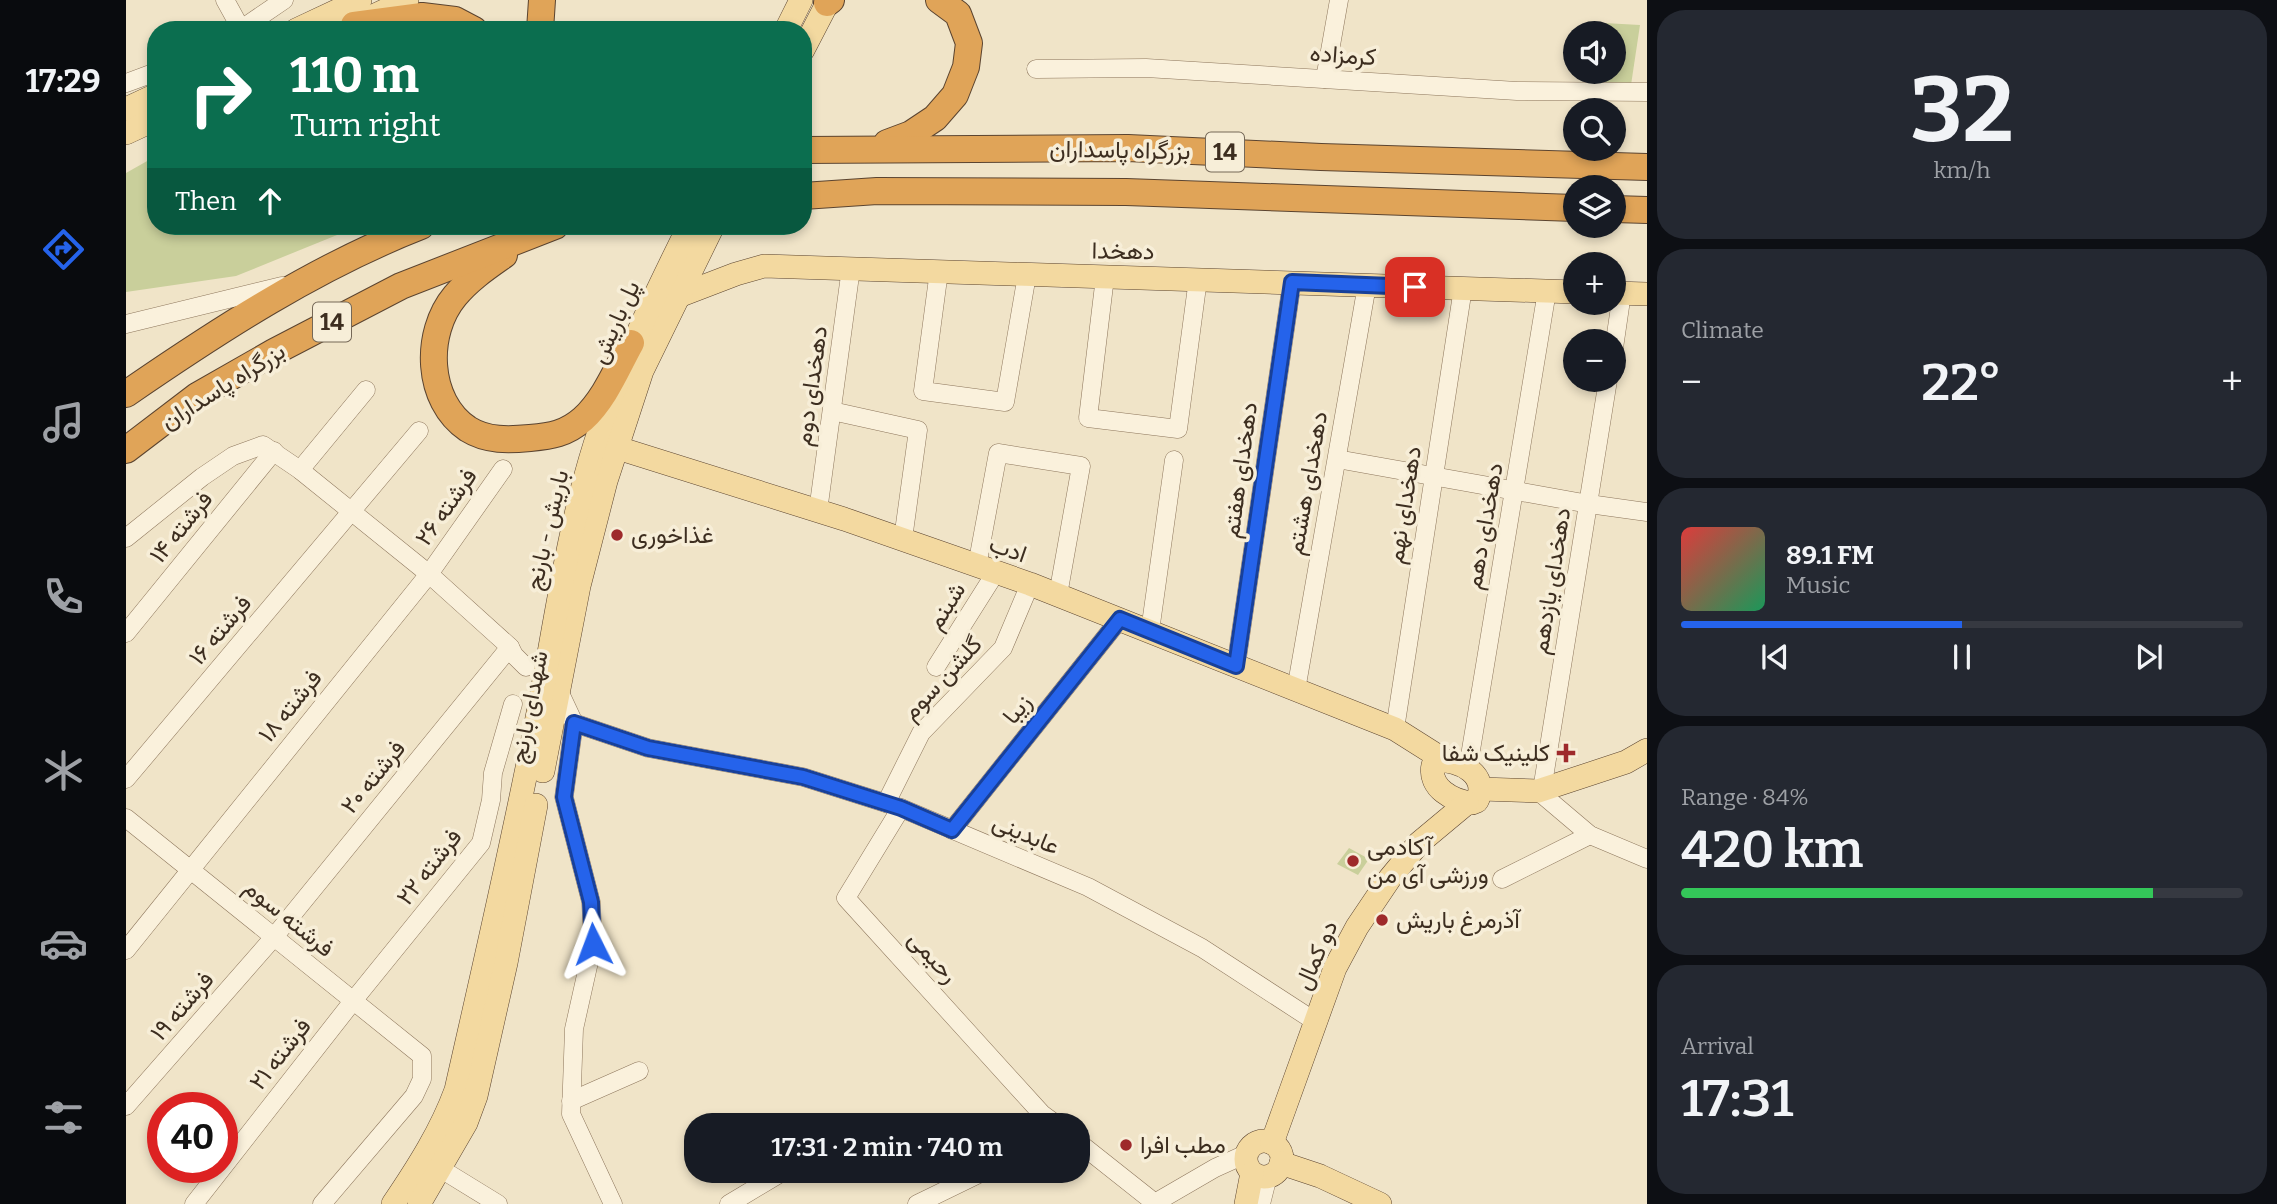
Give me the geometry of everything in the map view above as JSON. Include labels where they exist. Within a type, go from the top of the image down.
[{"type":"highway","points":[[541,21],[542,0]]},
{"type":"highway","points":[[872,148],[911,134],[934,118],[955,96],[966,67],[969,43],[958,14],[939,0]]},
{"type":"highway","points":[[353,18],[422,16],[456,21]]},
{"type":"highway","name":"بزرگراه پاسداران","points":[[812,150],[1128,148],[1335,158],[1647,167]]},
{"type":"highway","name":"بزرگراه پاسداران","points":[[812,195],[877,191],[1126,192],[1563,208]]},
{"type":"highway","points":[[1626,209],[1647,210]]},
{"type":"highway","name":"بزرگراه پاسداران","points":[[126,394],[198,344],[390,235]]},
{"type":"highway","name":"بزرگراه پاسداران","points":[[126,450],[197,396],[274,352],[401,286],[530,235]]},
{"type":"highway","points":[[537,235],[477,275],[454,297],[441,321],[433,352],[436,383],[448,408],[468,429],[502,441],[557,436],[582,419],[600,398],[631,343]]},
{"type":"main road","points":[[353,18],[407,0]]},
{"type":"main road","points":[[790,21],[800,0]]},
{"type":"main road","points":[[812,33],[829,1]]},
{"type":"main road","points":[[126,109],[147,99]]},
{"type":"main road","points":[[126,133],[147,123]]},
{"type":"main road","name":"پل باریش","points":[[607,444],[631,343],[685,235]]},
{"type":"main road","name":"شهدای بارنج","points":[[419,1204],[466,1124],[476,1096],[506,963],[584,565],[606,481],[607,444],[708,235]]},
{"type":"main road","name":"دهخدا","points":[[676,297],[764,266],[1563,292]]},
{"type":"main road","points":[[1626,293],[1647,294]]},
{"type":"main road","name":"ادب","points":[[607,444],[903,539],[1030,584],[1395,729]]},
{"type":"main road","name":"باریش - بارنج","points":[[552,630],[584,478],[607,444]]},
{"type":"main road","name":"شهدای بارنج","points":[[393,1204],[424,1158],[447,1115],[456,1090],[520,804],[552,630]]},
{"type":"main road","points":[[1395,729],[1438,772],[1451,798],[1540,791],[1626,761],[1647,748]]},
{"type":"main road","points":[[1454,762],[1468,768],[1479,780],[1474,796],[1419,843],[1438,772],[1454,762]]},
{"type":"main road","name":"دو کمال","points":[[1246,1204],[1264,1158],[1273,1115],[1286,1102],[1335,968],[1357,927],[1390,878],[1419,843]]},
{"type":"main road","points":[[1264,1158],[1320,1176],[1380,1204]]},
{"type":"street","points":[[225,0],[237,21]]},
{"type":"street","points":[[253,21],[284,0]]},
{"type":"street","points":[[1325,79],[1339,0]]},
{"type":"street","name":"کرمزاده","points":[[1036,69],[1146,68],[1517,91],[1647,92]]},
{"type":"street","points":[[126,83],[147,75]]},
{"type":"street","name":"دهخدای دوم","points":[[818,511],[851,268]]},
{"type":"street","points":[[939,271],[923,391],[1005,402],[1027,275]]},
{"type":"street","points":[[1105,277],[1088,418],[1178,429],[1198,279]]},
{"type":"street","points":[[126,324],[313,278]]},
{"type":"street","name":"دهخدای هفتم","points":[[1236,666],[1292,282]]},
{"type":"street","name":"دهخدای هشتم","points":[[1296,690],[1367,285]]},
{"type":"street","name":"دهخدای نهم","points":[[1395,729],[1463,288]]},
{"type":"street","name":"دهخدای دهم","points":[[1468,768],[1547,291]]},
{"type":"street","points":[[300,470],[366,390]]},
{"type":"street","name":"دهخدای یازدهم","points":[[1540,791],[1606,392]]},
{"type":"street","points":[[832,411],[918,430],[903,539]]},
{"type":"street","name":"۱۶ فرشته","points":[[126,779],[419,431]]},
{"type":"street","points":[[126,538],[202,477],[233,456],[263,445],[300,470],[429,574],[510,648],[526,667]]},
{"type":"street","name":"۱۴ فرشته","points":[[126,634],[274,451]]},
{"type":"street","points":[[987,569],[998,453],[1081,466],[1058,595]]},
{"type":"street","points":[[1336,458],[1647,512]]},
{"type":"street","points":[[1150,631],[1174,460]]},
{"type":"street","name":"۲۶ فرشته","points":[[429,574],[503,469]]},
{"type":"street","name":"شبنم","points":[[936,667],[987,569]]},
{"type":"street","name":"۱۸ فرشته","points":[[126,950],[429,574]]},
{"type":"street","name":"گلشن سوم","points":[[893,806],[920,733],[1003,648],[1030,584]]},
{"type":"street","name":"زیبا","points":[[952,830],[1120,619]]},
{"type":"street","name":"۲۰ فرشته","points":[[274,937],[510,648]]},
{"type":"street","points":[[559,691],[574,723],[564,797],[591,902],[593,944],[574,1030],[570,1114],[613,1204]]},
{"type":"street","name":"۲۲ فرشته","points":[[353,1001],[481,843],[491,800],[493,773],[513,704]]},
{"type":"street","name":"عابدینی","points":[[574,723],[648,748],[803,777],[893,806],[1087,887],[1202,948],[1316,1022]]},
{"type":"street","points":[[1540,791],[1590,835],[1647,859]]},
{"type":"street","name":"رحیمی","points":[[893,806],[846,898],[1039,1113]]},
{"type":"street","name":"فرشته سوم","points":[[126,818],[422,1056],[422,1079],[414,1096],[323,1204]]},
{"type":"street","points":[[1502,879],[1590,835]]},
{"type":"street","name":"۱۹ فرشته","points":[[126,1107],[274,937]]},
{"type":"street","name":"۲۱ فرشته","points":[[194,1204],[353,1001]]},
{"type":"street","points":[[571,1101],[639,1071]]},
{"type":"street","points":[[1090,1152],[1154,1203],[1215,1168],[1264,1158],[1261,1204]]},
{"type":"street","points":[[441,1169],[498,1204]]},
{"type":"street","points":[[729,1204],[764,1183]]},
{"type":"street","points":[[917,1204],[960,1183]]},
{"type":"green space","points":[[1626,24],[1640,25],[1631,85],[1592,84],[1626,84]]},
{"type":"green space","points":[[147,161],[147,235],[337,235],[236,276],[126,292],[126,173]]},
{"type":"green space","name":"آکادمی ورزشی آی من","points":[[1349,848],[1369,859],[1358,875],[1337,864]]},
{"type":"place","name":"غذاخوری","points":[[617,535]]},
{"type":"place","name":"کلینیک شفا","points":[[1566,753]]},
{"type":"place","name":"آکادمی ورزشی آی من","points":[[1353,861]]},
{"type":"place","name":"آذرمرغ باریش","points":[[1382,920]]},
{"type":"place","name":"مطب افرا","points":[[1126,1145]]},
{"type":"route","points":[[593,944],[591,902],[564,797],[574,723],[648,748],[686,757],[803,777],[901,808],[952,830],[1120,619],[1236,666],[1292,282],[1415,287]]}]
